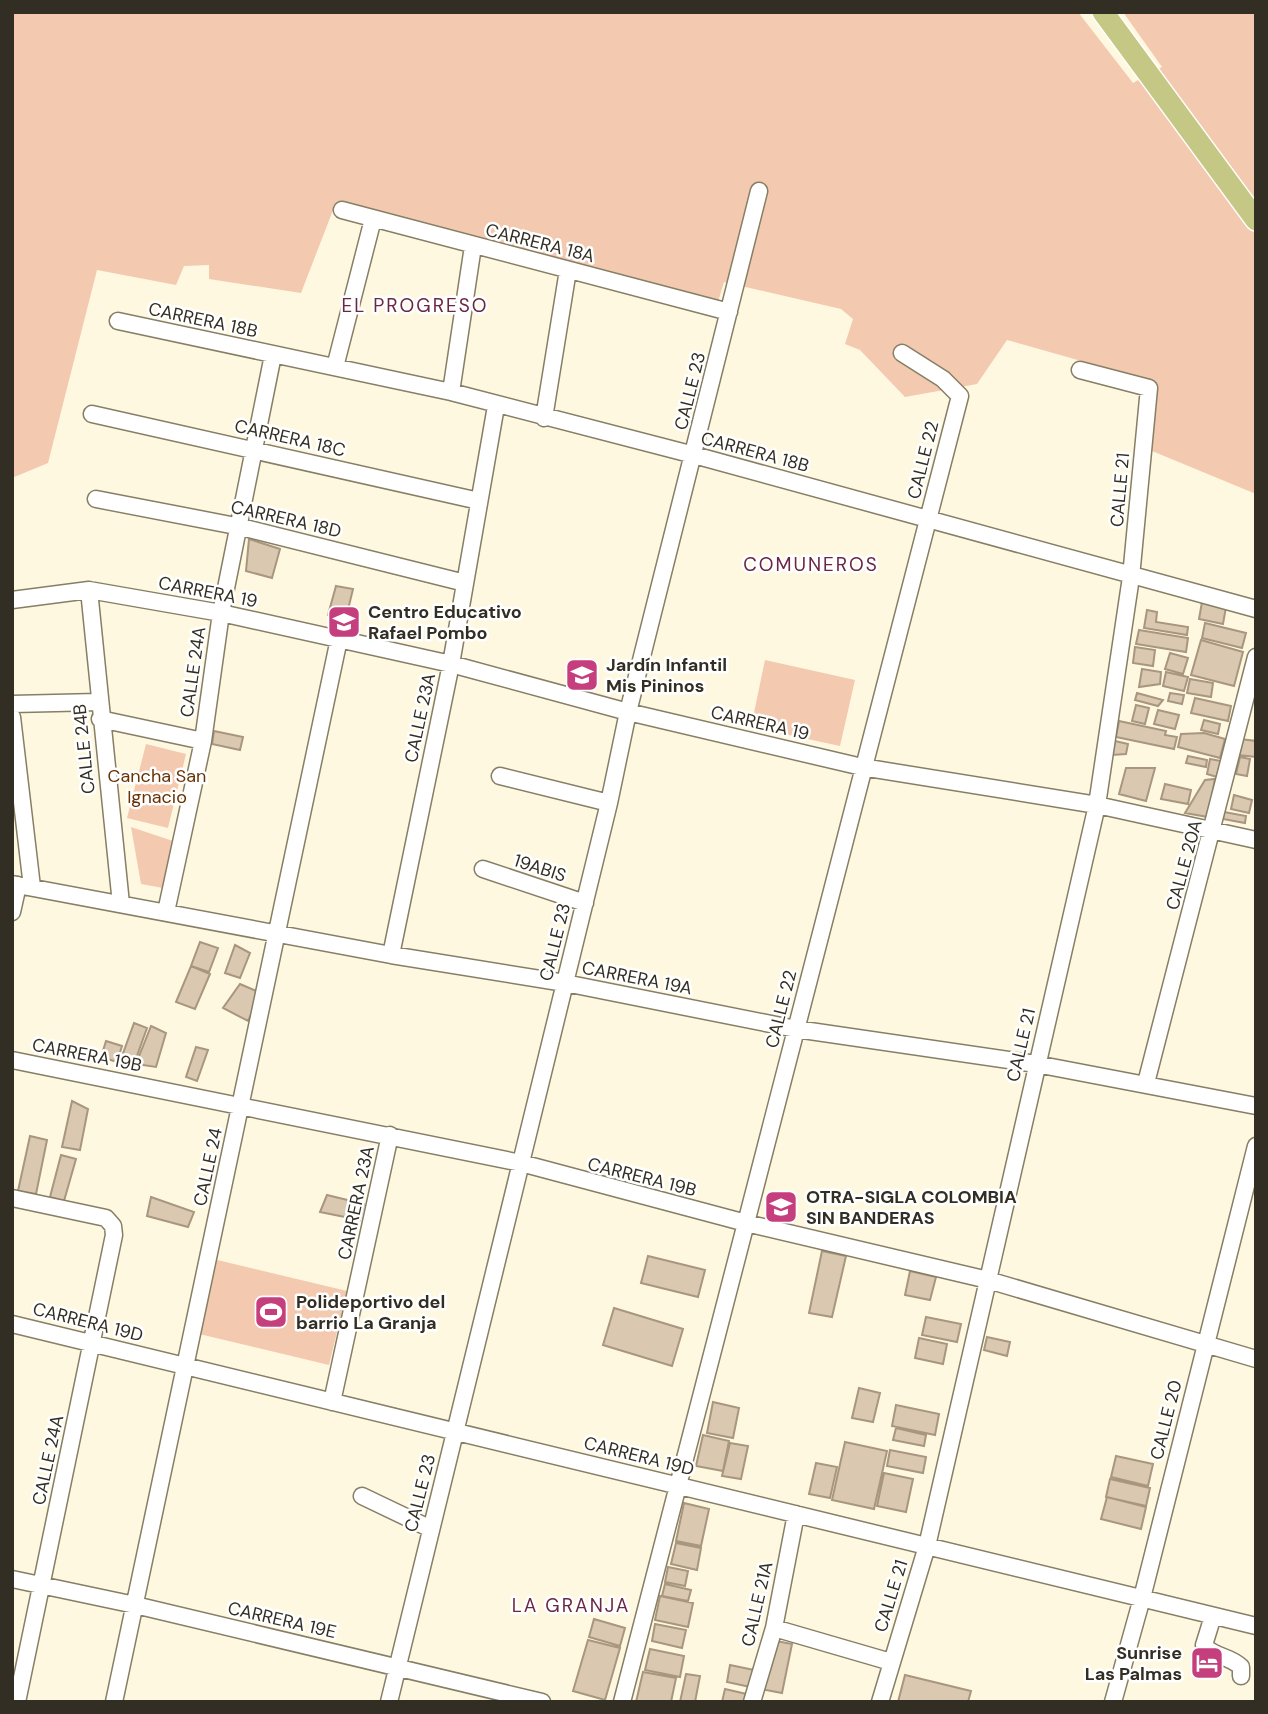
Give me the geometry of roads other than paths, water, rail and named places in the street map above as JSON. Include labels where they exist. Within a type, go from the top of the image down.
[{"type":"main road","points":[[1103,12],[1256,220]]},
{"type":"street","name":"CALLE 23","points":[[389,1702],[609,803],[628,712],[695,455],[759,191]]},
{"type":"street","name":"CARRERA 18A","points":[[342,209],[729,312]]},
{"type":"street","points":[[335,367],[373,219]]},
{"type":"street","points":[[451,392],[473,246]]},
{"type":"street","points":[[544,418],[568,270]]},
{"type":"street","name":"CARRERA 18B","points":[[118,321],[451,392],[496,406],[695,455],[1131,577],[1256,609]]},
{"type":"street","name":"CALLE 22","points":[[622,1702],[960,396],[943,379],[902,353]]},
{"type":"street","name":"CALLE 24A","points":[[166,912],[203,741],[221,613],[241,527],[273,355]]},
{"type":"street","name":"CALLE 21","points":[[880,1702],[927,1546],[1097,805],[1131,577],[1149,388],[1080,370]]},
{"type":"street","name":"CALLE 23A","points":[[391,955],[451,664],[496,406]]},
{"type":"street","name":"CARRERA 18C","points":[[92,414],[480,501]]},
{"type":"street","name":"CARRERA 18D","points":[[96,499],[241,527],[465,583]]},
{"type":"street","name":"CARRERA 19","points":[[12,600],[89,590],[221,613],[451,664],[628,712],[862,767],[1097,805],[1256,840]]},
{"type":"street","name":"CALLE 24B","points":[[89,590],[98,702],[121,904]]},
{"type":"street","name":"CALLE 24","points":[[114,1702],[339,639]]},
{"type":"street","name":"CALLE 20A","points":[[1146,1083],[1256,657]]},
{"type":"street","points":[[12,704],[98,702]]},
{"type":"street","points":[[12,717],[21,885],[12,912]]},
{"type":"street","points":[[100,719],[203,741]]},
{"type":"street","points":[[500,776],[609,803]]},
{"type":"street","name":"19ABIS","points":[[483,869],[584,903]]},
{"type":"street","name":"CARRERA 19A","points":[[21,885],[391,955],[565,983],[796,1029],[1036,1064],[1256,1106]]},
{"type":"street","name":"CARRERA 19B","points":[[12,1060],[521,1163],[746,1223],[988,1279],[1256,1359]]},
{"type":"street","name":"CARRERA 23A","points":[[332,1402],[390,1135]]},
{"type":"street","name":"CALLE 20","points":[[1113,1702],[1142,1598],[1256,1146]]},
{"type":"street","name":"CALLE 24A","points":[[12,1198],[106,1219],[113,1226],[114,1235],[17,1702]]},
{"type":"street","name":"CARRERA 19D","points":[[12,1324],[1256,1626]]},
{"type":"street","points":[[362,1496],[431,1530]]},
{"type":"street","name":"CALLE 21A","points":[[752,1702],[774,1628],[796,1514]]},
{"type":"street","name":"CARRERA 19E","points":[[12,1579],[135,1605],[542,1702]]},
{"type":"street","points":[[1213,1616],[1205,1645],[1208,1650],[1237,1662],[1241,1667],[1241,1676]]},
{"type":"street","points":[[774,1628],[891,1662]]},
{"type":"place","name":"Centro Educativo Rafael Pombo","points":[[344,622]]},
{"type":"place","name":"Jardín Infantil Mis Pininos","points":[[582,675]]},
{"type":"place","name":"OTRA-SIGLA COLOMBIA SIN BANDERAS","points":[[781,1207]]},
{"type":"place","name":"Polideportivo del barrio La Granja","points":[[271,1312]]},
{"type":"place","name":"Sunrise Las Palmas","points":[[1207,1663]]},
{"type":"district","name":"EL PROGRESO","points":[[415,305]]},
{"type":"district","name":"COMUNEROS","points":[[811,564]]},
{"type":"district","name":"LA GRANJA","points":[[571,1605]]},
{"type":"park label","name":"Cancha San Ignacio","points":[[157,786]]}]
